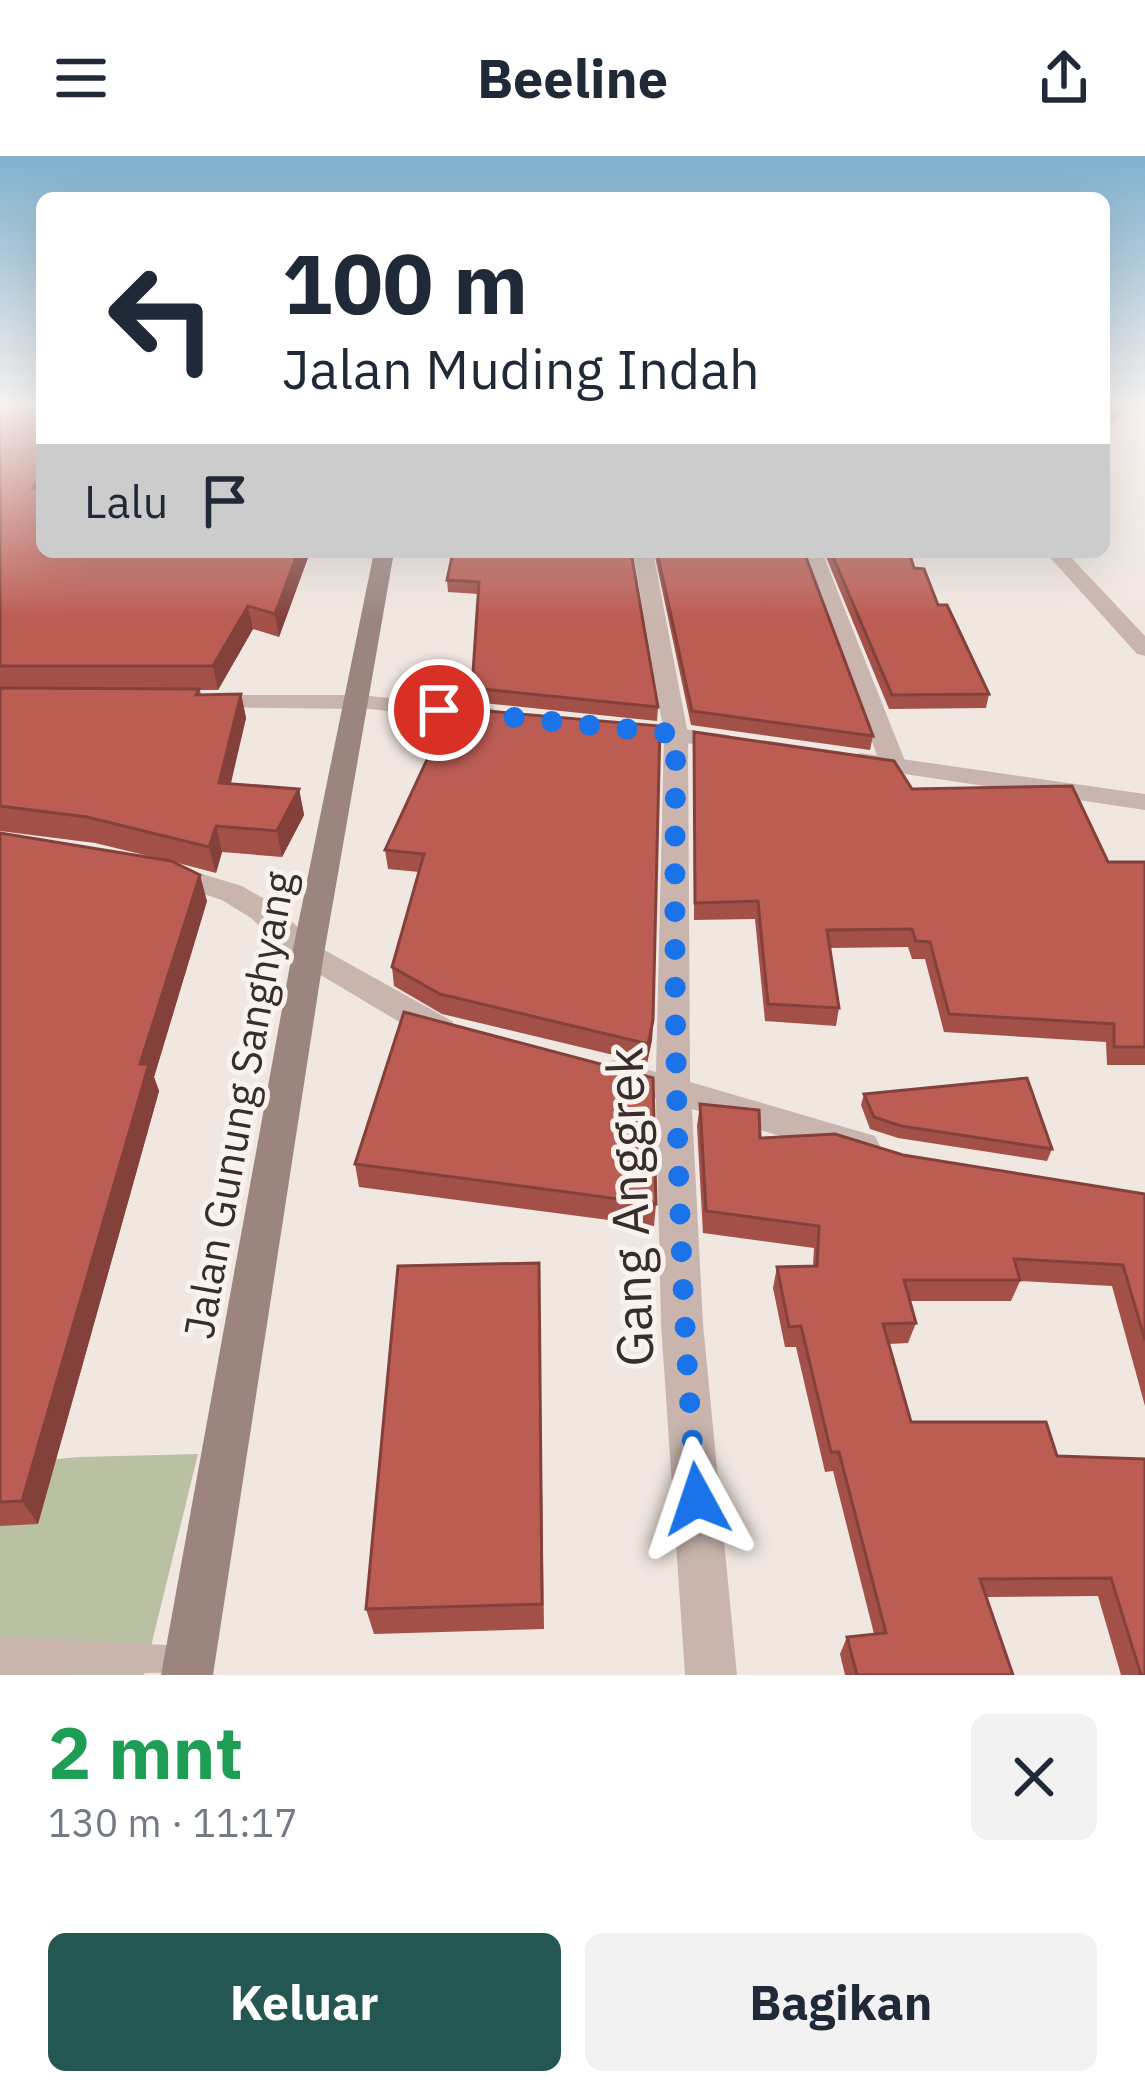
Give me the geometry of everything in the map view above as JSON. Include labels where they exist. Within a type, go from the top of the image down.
[{"type":"main road","name":"Jalan Gunung Sanghyang","points":[[188,1673],[308,954],[383,558]]},
{"type":"street","name":"Gang Anggrek","points":[[644,558],[676,734],[673,1088],[682,1324],[711,1675]]},
{"type":"street","points":[[814,558],[894,766]]},
{"type":"street","points":[[1061,558],[1145,649]]},
{"type":"street","points":[[167,702],[359,702],[514,718]]},
{"type":"street","points":[[605,727],[763,747]]},
{"type":"street","points":[[829,756],[1145,802]]},
{"type":"street","points":[[141,866],[188,876],[232,893],[262,911],[308,954],[430,1028],[475,1039]]},
{"type":"street","points":[[585,1066],[897,1157]]},
{"type":"street","points":[[0,1663],[188,1673]]},
{"type":"green space","points":[[198,1454],[144,1675],[0,1675],[0,1464]]},
{"type":"building","points":[[0,476],[36,476],[36,558],[296,558],[275,614],[248,606],[213,666],[0,666]]},
{"type":"building","points":[[452,558],[632,558],[658,707],[472,688],[479,582],[447,580]]},
{"type":"building","points":[[658,558],[806,558],[873,736],[692,711]]},
{"type":"building","points":[[834,558],[911,558],[914,568],[924,569],[938,605],[947,605],[989,694],[892,695]]},
{"type":"building","points":[[0,688],[199,689],[196,695],[241,694],[219,783],[299,789],[277,831],[216,826],[209,847],[87,817],[0,806]]},
{"type":"building","points":[[451,708],[660,726],[653,1020],[648,1044],[440,994],[392,967],[424,854],[385,850]]},
{"type":"building","points":[[694,732],[894,761],[912,789],[1072,786],[1108,862],[1145,862],[1145,1047],[1114,1047],[1114,1024],[949,1014],[930,942],[916,941],[912,929],[827,930],[839,1008],[768,1004],[758,901],[695,903]]},
{"type":"building","points":[[0,833],[171,861],[200,875],[140,1064],[149,1064],[22,1501],[0,1502]]},
{"type":"building","points":[[404,1012],[653,1078],[656,1204],[355,1164]]},
{"type":"building","points":[[1027,1078],[1052,1149],[901,1126],[874,1117],[864,1094]]},
{"type":"building","points":[[700,1104],[759,1110],[760,1138],[835,1134],[903,1155],[1145,1194],[1145,1340],[1123,1265],[1014,1259],[1020,1280],[904,1280],[916,1323],[883,1324],[911,1422],[1046,1422],[1057,1456],[1145,1459],[1145,1675],[1141,1675],[1111,1578],[980,1579],[1013,1675],[857,1675],[847,1637],[886,1633],[839,1452],[831,1452],[801,1326],[789,1327],[777,1267],[817,1266],[819,1226],[706,1211]]},
{"type":"building","points":[[539,1263],[542,1604],[366,1609],[398,1266]]},
{"type":"route","points":[[439,710],[676,734],[673,1088],[682,1324],[697,1499]]}]
